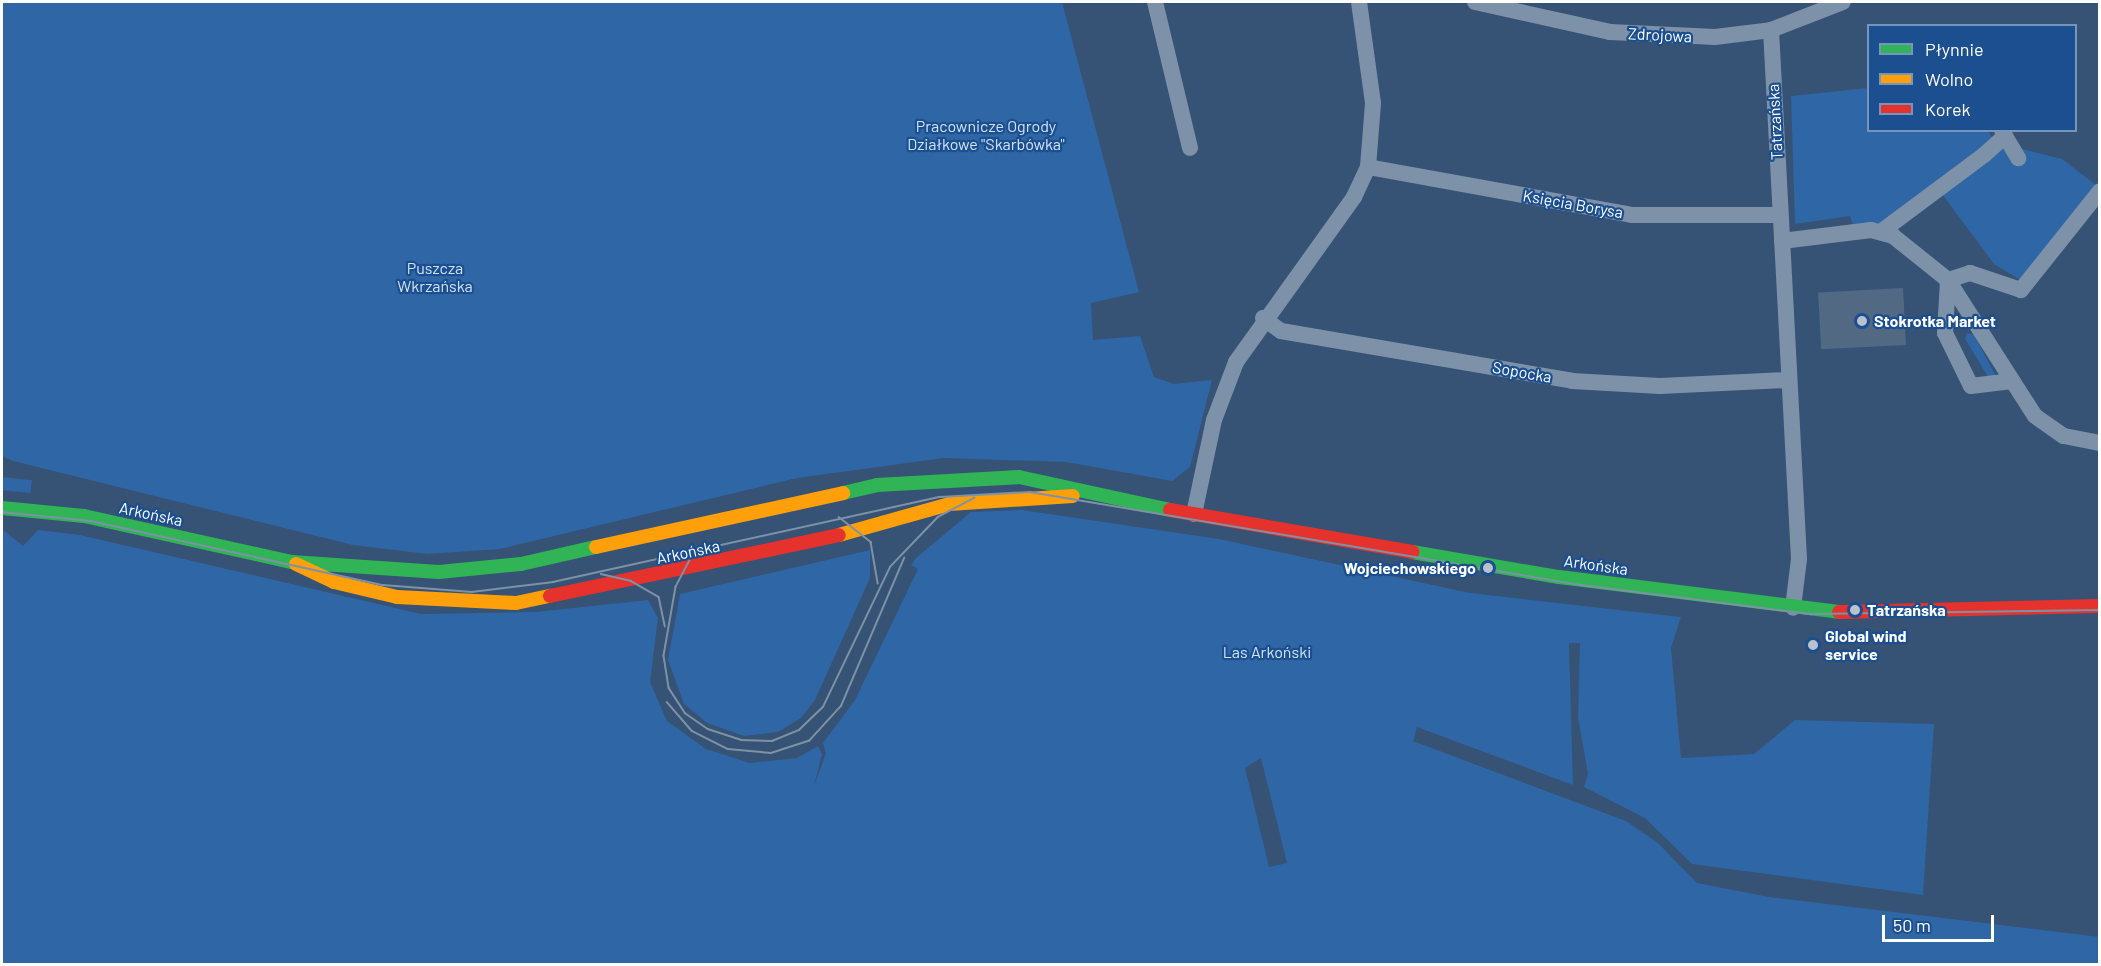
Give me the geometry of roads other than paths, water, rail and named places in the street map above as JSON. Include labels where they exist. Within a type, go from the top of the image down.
[{"type":"street","points":[[1155,2],[1190,148]]},
{"type":"street","points":[[1194,514],[1228,379],[1263,318],[1349,204],[1368,167],[1374,121],[1359,2]]},
{"type":"street","name":"Zdrojowa","points":[[1475,2],[1629,34],[1715,38],[1771,30],[1843,2]]},
{"type":"street","name":"Tatrzańska","points":[[1771,30],[1799,559],[1793,608]]},
{"type":"street","points":[[1782,241],[1882,231],[2004,133],[2018,158]]},
{"type":"street","name":"Księcia Borysa","points":[[1368,167],[1632,215],[1780,214]]},
{"type":"street","points":[[1948,280],[1970,273],[2021,290],[2100,191]]},
{"type":"street","points":[[1882,231],[1948,280],[2010,381],[2042,423],[2078,441],[2100,443]]},
{"type":"street","points":[[1948,280],[1945,333],[1971,386],[2010,381]]},
{"type":"street","name":"Sopocka","points":[[1263,318],[1281,331],[1572,381],[1660,386],[1789,380]]},
{"type":"street","name":"Arkońska","points":[[2,508],[84,516],[292,562],[430,572],[498,568],[866,487],[932,478],[1025,477],[1092,496],[1581,581],[1793,608],[1872,614],[1981,605],[2100,606]]},
{"type":"street","name":"Arkońska","points":[[292,562],[332,582],[398,597],[510,603],[846,533],[963,502],[1092,496]]},
{"type":"tram line","points":[[2,512],[91,521],[383,585],[472,592],[553,582],[940,497],[1030,492],[1581,585],[1811,614],[2100,610]]},
{"type":"tram line","points":[[696,549],[676,587],[664,656],[669,688],[685,713],[708,729],[741,740],[772,741],[799,730],[823,707],[890,567],[938,517],[974,498]]},
{"type":"tram line","points":[[839,517],[871,542],[878,583]]},
{"type":"tram line","points":[[667,702],[692,731],[728,749],[771,753],[809,741],[841,706],[904,558]]},
{"type":"tram line","points":[[601,574],[631,581],[659,597],[665,626]]},
{"type":"place","name":"Stokrotka Market","points":[[1862,321]]},
{"type":"place","name":"Wojciechowskiego","points":[[1488,568]]},
{"type":"place","name":"Tatrzańska","points":[[1855,610]]},
{"type":"place","name":"Global wind service","points":[[1813,645]]},
{"type":"park label","name":"Pracownicze Ogrody Działkowe \"Skarbówka\"","points":[[986,135]]},
{"type":"park label","name":"Puszcza Wkrzańska","points":[[435,277]]},
{"type":"park label","name":"Las Arkoński","points":[[1267,652]]}]
